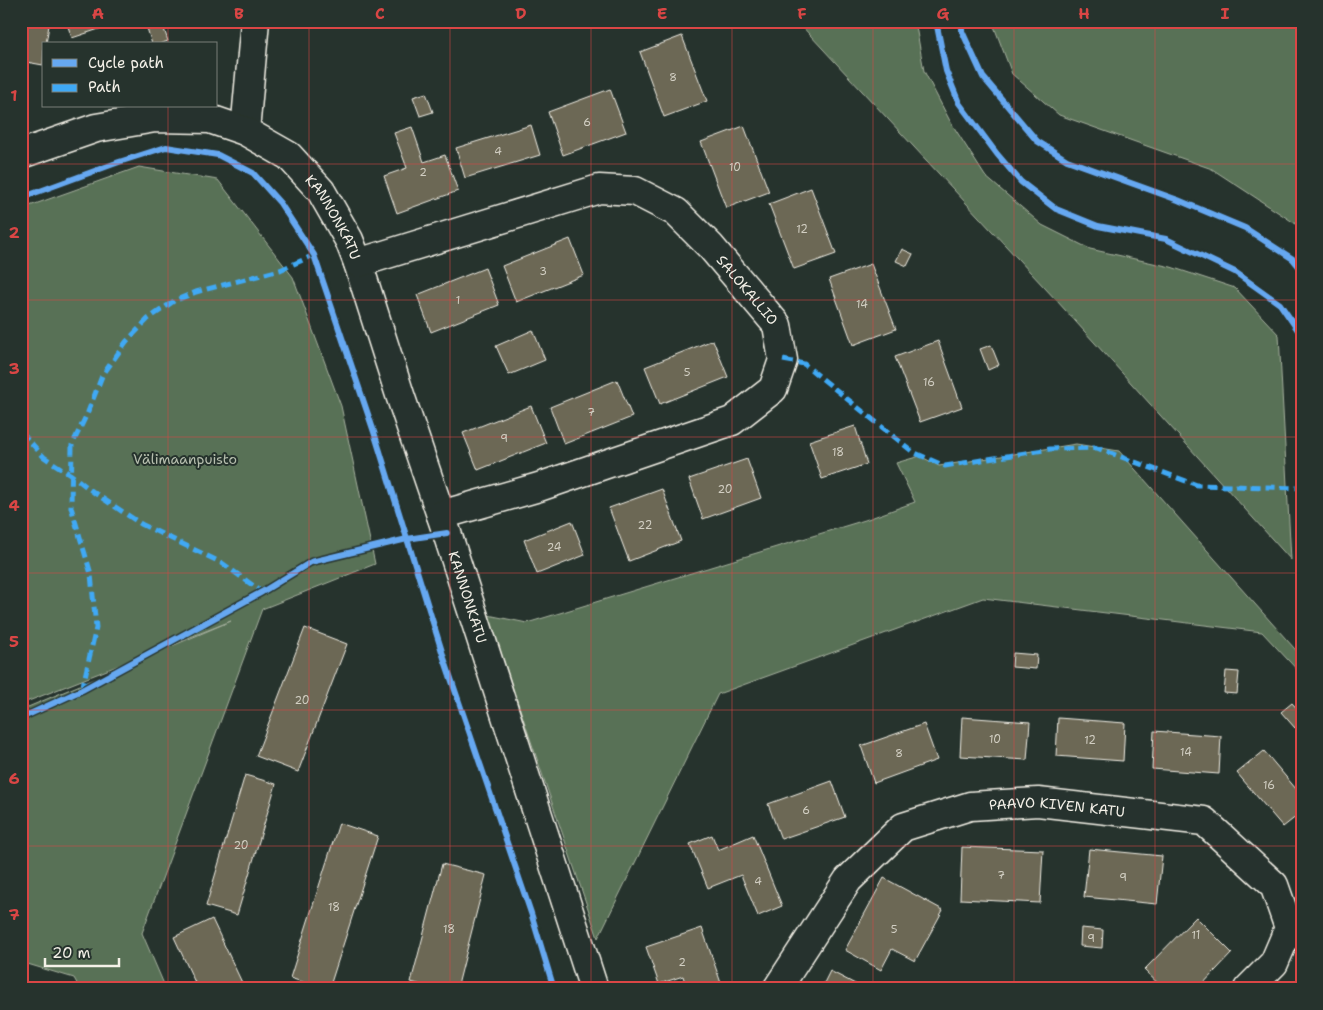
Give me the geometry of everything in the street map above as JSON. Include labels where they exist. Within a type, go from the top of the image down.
[{"type":"street","points":[[245,131],[255,21]]},
{"type":"street","name":"KANNONKATU","points":[[21,154],[96,128],[155,118],[210,119],[245,131],[289,156],[321,192],[349,240],[358,263],[594,989]]},
{"type":"street","name":"SALOKALLIO","points":[[358,263],[598,189],[635,191],[676,212],[711,247],[777,326],[783,360],[773,389],[732,421],[539,487],[441,515]]},
{"type":"street","name":"PAAVO KIVEN KATU","points":[[777,989],[848,880],[903,827],[970,806],[1038,802],[1204,821],[1274,885],[1295,924],[1274,963],[1248,989]]},
{"type":"green space","points":[[797,21],[915,21],[924,71],[950,121],[985,176],[1042,225],[1090,249],[1171,267],[1235,288],[1279,335],[1291,560],[1057,301]]},
{"type":"green space","points":[[992,21],[1302,21],[1302,228],[1212,169],[1059,115],[1012,74]]},
{"type":"green space","name":"Välimaanpuisto","points":[[139,167],[218,180],[293,277],[341,406],[375,564],[262,609],[142,933],[166,989],[80,989],[74,978],[21,962],[21,710],[231,621],[21,704],[21,209]]},
{"type":"green space","points":[[1076,444],[1119,451],[1302,657],[1302,675],[1262,632],[983,598],[718,694],[598,938],[488,615],[527,623],[865,520],[915,502],[896,463],[920,456],[939,466]]},
{"type":"building","points":[[21,21],[49,25],[46,42],[42,42],[42,65],[21,61]]},
{"type":"building","points":[[66,21],[123,21],[72,38]]},
{"type":"building","points":[[162,23],[168,41],[151,42],[147,28]]},
{"type":"building","points":[[682,36],[707,101],[664,117],[640,52]]},
{"type":"building","points":[[610,89],[626,132],[563,155],[548,112]]},
{"type":"building","points":[[426,93],[433,112],[420,116],[413,97]]},
{"type":"building","points":[[531,125],[540,155],[465,178],[456,148]]},
{"type":"building","points":[[744,126],[769,192],[726,208],[701,142]]},
{"type":"building","points":[[412,127],[424,162],[445,155],[458,191],[397,213],[384,176],[407,168],[394,133]]},
{"type":"building","points":[[811,188],[836,254],[794,269],[769,204]]},
{"type":"building","points":[[570,239],[584,275],[516,302],[502,266]]},
{"type":"building","points":[[902,249],[913,254],[907,266],[896,261]]},
{"type":"building","points":[[871,264],[896,329],[853,345],[829,279]]},
{"type":"building","points":[[485,268],[499,305],[431,332],[417,295]]},
{"type":"building","points":[[533,330],[545,360],[509,375],[496,346]]},
{"type":"building","points":[[713,340],[728,377],[660,404],[645,367]]},
{"type":"building","points":[[938,341],[962,407],[920,422],[895,357]]},
{"type":"building","points":[[991,345],[999,365],[988,370],[980,349]]},
{"type":"building","points":[[617,380],[632,417],[564,444],[550,407]]},
{"type":"building","points":[[531,406],[546,443],[478,470],[463,433]]},
{"type":"building","points":[[855,426],[867,464],[822,479],[809,441]]},
{"type":"building","points":[[747,459],[761,498],[703,519],[689,479]]},
{"type":"building","points":[[662,489],[681,541],[629,561],[609,508]]},
{"type":"building","points":[[572,521],[585,555],[537,574],[524,540]]},
{"type":"building","points":[[305,628],[347,644],[298,772],[256,756]]},
{"type":"building","points":[[1013,653],[1037,655],[1036,669],[1012,667]]},
{"type":"building","points":[[1226,671],[1239,672],[1237,694],[1224,693]]},
{"type":"building","points":[[1292,703],[1302,714],[1302,722],[1295,728],[1281,712]]},
{"type":"building","points":[[962,717],[1030,722],[1027,760],[960,756]]},
{"type":"building","points":[[1058,718],[1125,723],[1123,761],[1056,756]]},
{"type":"building","points":[[924,724],[937,760],[874,783],[861,746]]},
{"type":"building","points":[[1154,731],[1221,736],[1219,774],[1152,769]]},
{"type":"building","points":[[1264,751],[1302,796],[1302,812],[1283,827],[1237,773]]},
{"type":"building","points":[[245,775],[276,784],[237,915],[206,906]]},
{"type":"building","points":[[832,781],[845,817],[781,839],[768,804]]},
{"type":"building","points":[[339,823],[378,836],[329,989],[324,989],[290,978]]},
{"type":"building","points":[[712,835],[718,850],[753,835],[782,906],[758,916],[741,875],[708,888],[690,844]]},
{"type":"building","points":[[962,847],[1043,850],[1040,903],[960,899]]},
{"type":"building","points":[[1089,849],[1162,856],[1157,904],[1084,897]]},
{"type":"building","points":[[442,864],[486,875],[457,989],[436,989],[411,982]]},
{"type":"building","points":[[884,878],[943,910],[915,961],[892,949],[881,970],[845,950]]},
{"type":"building","points":[[1196,917],[1232,953],[1198,989],[1164,989],[1144,970]]},
{"type":"building","points":[[212,919],[245,989],[198,989],[174,937]]},
{"type":"building","points":[[702,928],[723,989],[687,989],[683,976],[659,984],[646,947]]},
{"type":"building","points":[[1081,928],[1103,930],[1102,948],[1080,946]]},
{"type":"building","points":[[830,971],[861,987],[861,989],[821,989]]},
{"type":"marked path","points":[[82,690],[96,628],[91,574],[71,507],[72,445],[88,412],[102,376],[126,342],[148,319],[174,301],[196,292],[280,270],[314,255]]},
{"type":"marked path","points":[[783,360],[804,364],[913,452],[945,466],[1050,449],[1097,448],[1197,485],[1302,488]]},
{"type":"marked path","points":[[21,432],[44,457],[141,524],[222,563],[262,592]]},
{"type":"cycle path","points":[[936,21],[946,71],[959,103],[997,154],[1021,182],[1056,209],[1098,226],[1166,239],[1235,272],[1280,304],[1302,336]]},
{"type":"cycle path","points":[[962,21],[962,31],[983,77],[1037,141],[1067,160],[1178,200],[1245,228],[1293,259],[1302,270]]},
{"type":"cycle path","points":[[21,198],[166,147],[218,155],[253,173],[280,203],[314,255],[374,432],[444,658],[531,913],[554,989]]},
{"type":"cycle path","points":[[21,718],[82,690],[262,592],[311,562],[407,539],[447,533]]}]
